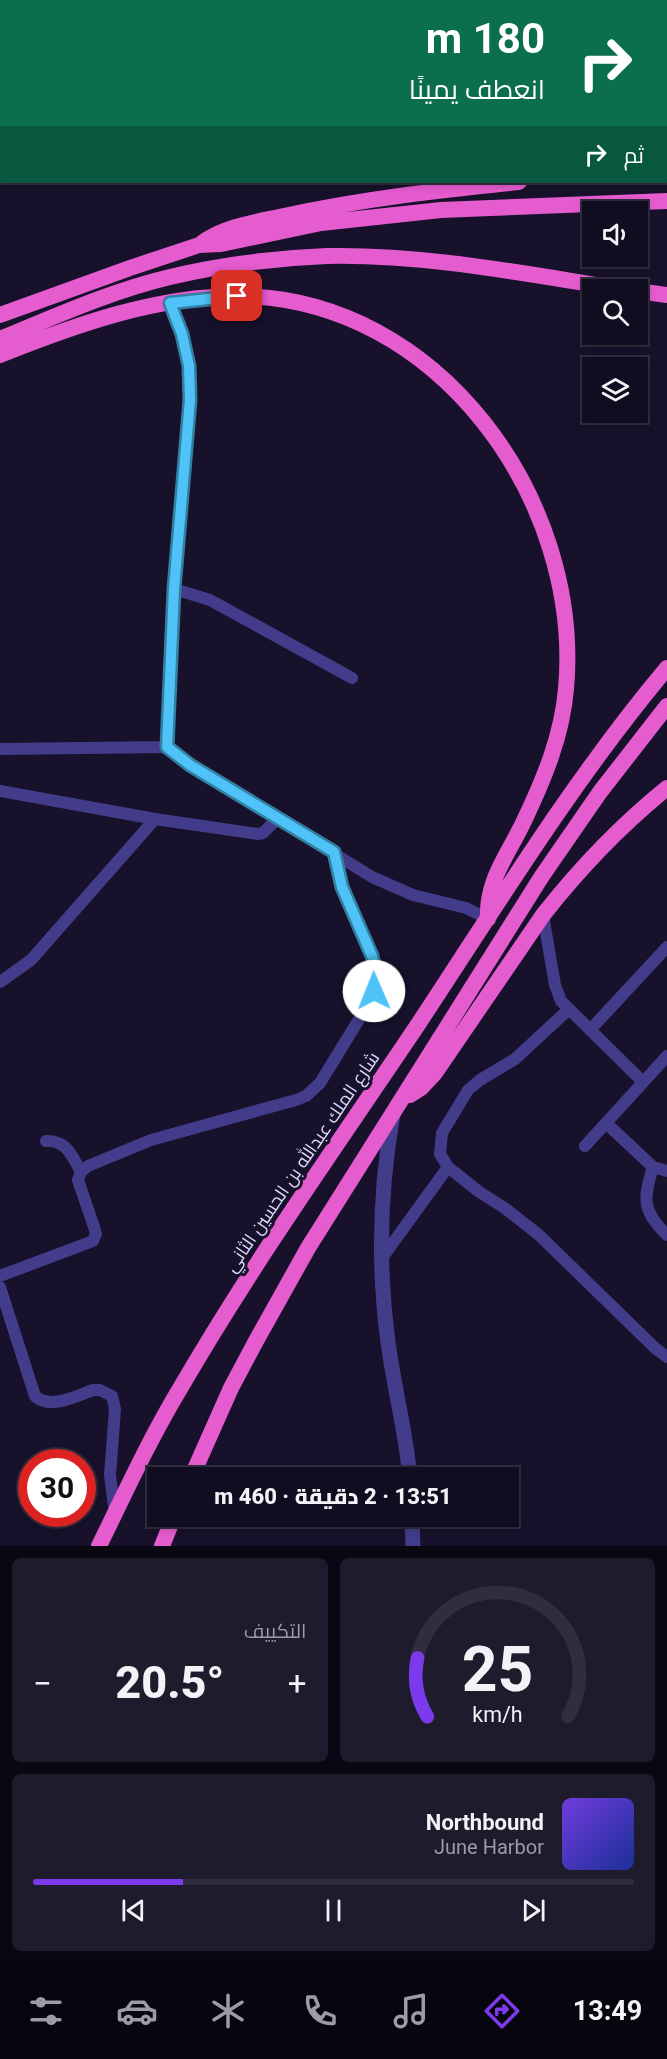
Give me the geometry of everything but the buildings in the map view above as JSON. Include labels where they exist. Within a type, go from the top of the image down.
[{"type":"highway","points":[[0,315],[199,245],[226,230],[313,210],[394,196],[510,183]]},
{"type":"highway","points":[[199,245],[221,244],[321,223],[398,214],[484,207],[667,201]]},
{"type":"highway","points":[[0,339],[82,304],[139,285],[197,271],[287,258],[329,256],[396,258],[479,267],[582,283]]},
{"type":"highway","points":[[648,292],[667,295]]},
{"type":"highway","points":[[0,355],[87,323],[170,303],[214,297],[260,297],[306,305],[375,331],[418,358],[456,391],[492,433],[508,456],[532,500],[549,541],[561,583],[567,627],[566,693],[558,736],[524,821],[489,892],[488,919]]},
{"type":"highway","name":"شارع الملك عبدالله بن الحسين الثاني","points":[[99,1546],[179,1390],[254,1268],[488,919],[518,870],[583,776],[667,668]]},
{"type":"highway","points":[[196,1467],[231,1388],[308,1248],[570,834],[667,706]]},
{"type":"highway","points":[[403,1098],[421,1088],[435,1073],[543,915],[576,874],[604,844],[667,788]]},
{"type":"highway","points":[[162,1546],[170,1527]]},
{"type":"street","points":[[167,747],[174,589],[190,400],[189,366],[182,334],[170,303]]},
{"type":"street","points":[[174,589],[210,600],[352,678]]},
{"type":"street","points":[[0,748],[167,747],[190,765],[334,852],[358,869],[399,890],[466,908],[488,919]]},
{"type":"street","points":[[0,791],[155,819],[258,834],[263,833],[277,819]]},
{"type":"street","points":[[0,982],[31,960],[155,819]]},
{"type":"street","points":[[0,1276],[93,1241],[96,1234],[78,1185],[81,1172],[88,1166],[151,1140],[296,1100],[306,1096],[320,1083],[374,991],[375,968],[372,956],[340,882],[334,852]]},
{"type":"street","points":[[543,915],[555,985],[561,1001],[643,1082]]},
{"type":"street","points":[[590,1030],[667,946]]},
{"type":"street","points":[[568,1010],[514,1059],[468,1090],[440,1139],[440,1154],[448,1167],[539,1235],[667,1357]]},
{"type":"street","points":[[585,1146],[667,1056]]},
{"type":"street","points":[[393,1113],[385,1171],[382,1258],[388,1341],[404,1427],[409,1467]]},
{"type":"street","points":[[606,1123],[653,1167],[667,1171]]},
{"type":"street","points":[[46,1141],[60,1142],[66,1146],[81,1172]]},
{"type":"street","points":[[382,1258],[448,1167]]},
{"type":"street","points":[[653,1167],[646,1200],[649,1214],[667,1235]]},
{"type":"street","points":[[0,1287],[35,1396],[51,1403],[93,1390],[100,1390],[112,1396],[115,1409],[110,1475],[115,1514]]},
{"type":"street","points":[[412,1527],[412,1546]]},
{"type":"route","points":[[237,296],[170,303],[182,334],[189,366],[190,400],[174,589],[167,747],[190,765],[334,852],[342,887],[372,956],[375,968],[374,991]]}]
